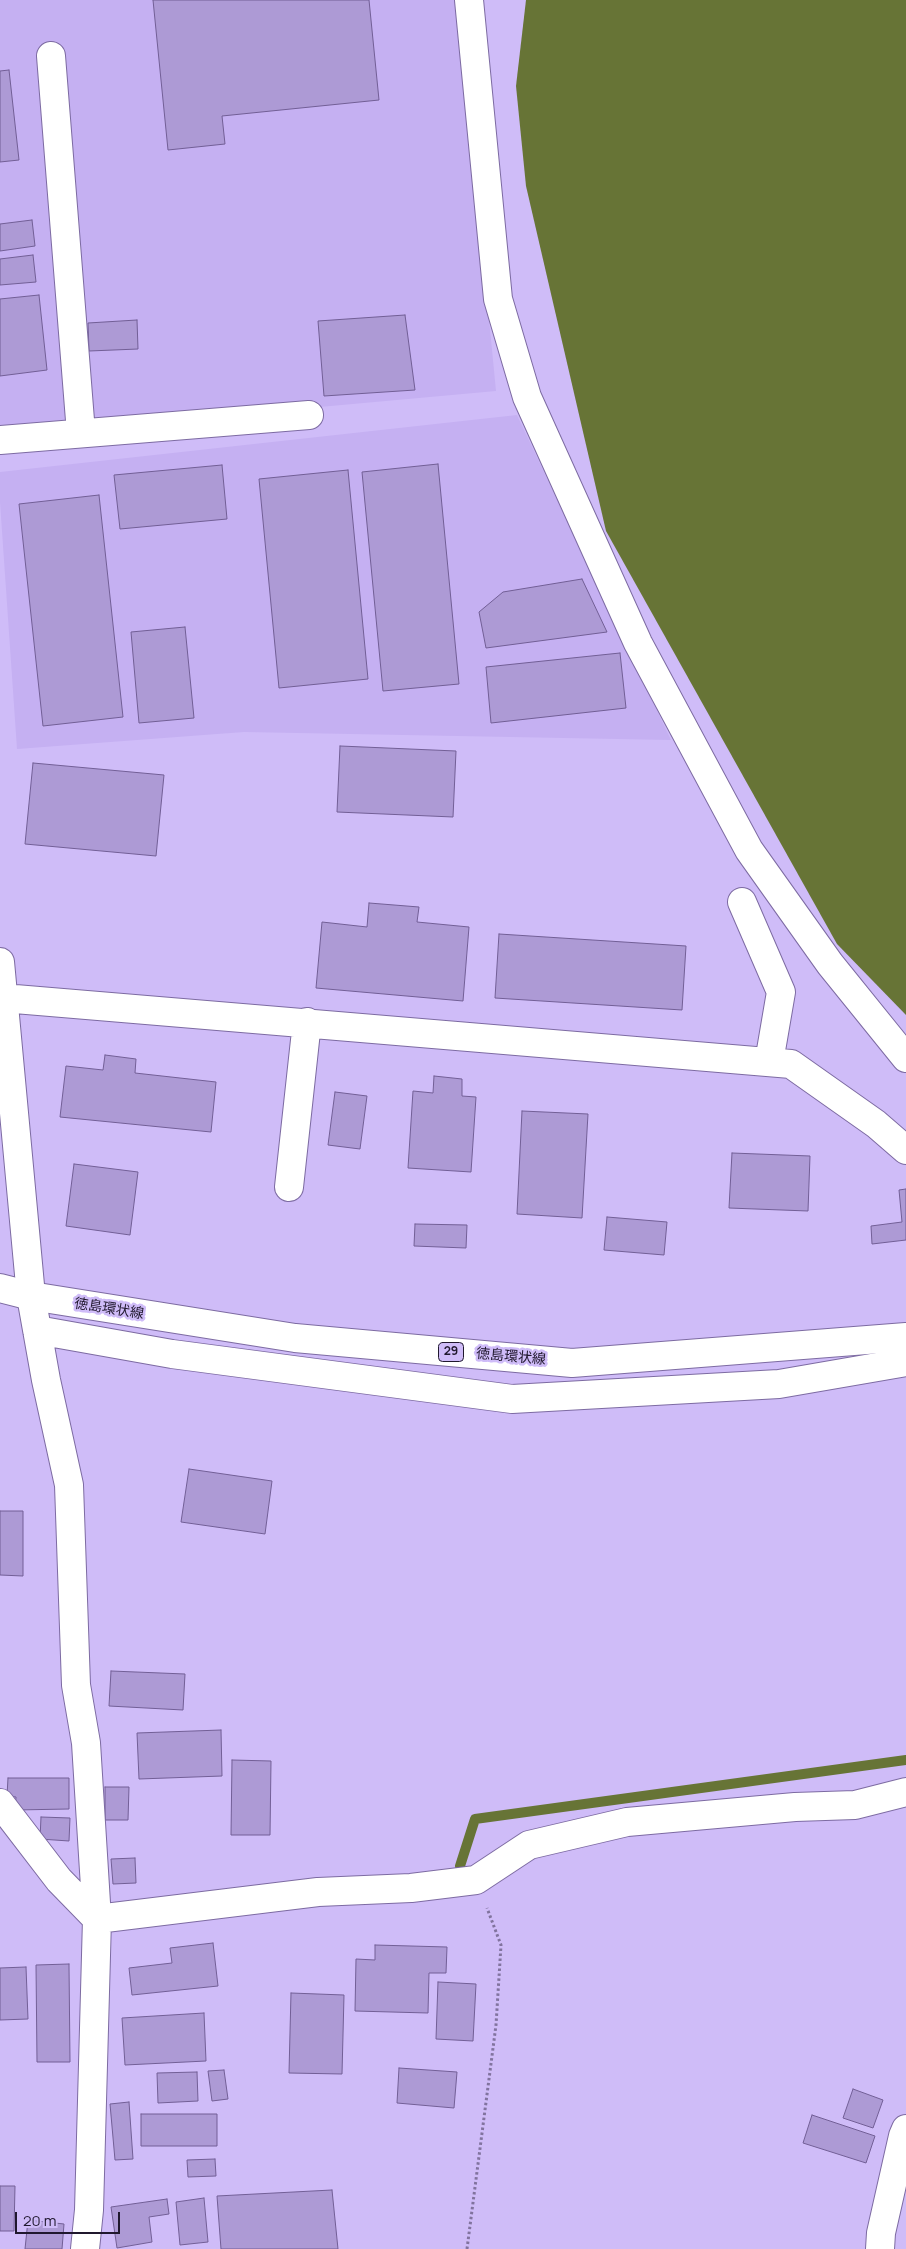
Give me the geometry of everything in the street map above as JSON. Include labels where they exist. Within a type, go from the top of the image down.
[{"type":"street","points":[[468,0],[498,299],[526,397],[638,643],[750,850],[830,964],[906,1058]]},
{"type":"street","points":[[51,56],[81,433]]},
{"type":"street","points":[[0,440],[309,415]]},
{"type":"street","points":[[742,902],[781,992],[770,1062]]},
{"type":"street","points":[[0,962],[31,1296],[46,1380],[69,1484],[76,1686],[86,1743],[97,1919],[89,2210],[85,2249]]},
{"type":"street","points":[[3,998],[791,1064],[876,1124],[906,1150]]},
{"type":"street","points":[[289,1187],[306,1022]]},
{"type":"street","name":"徳島環状線","points":[[0,1288],[31,1296],[295,1338],[572,1363],[906,1337]]},
{"type":"street","points":[[37,1330],[172,1354],[512,1399],[779,1384],[906,1362]]},
{"type":"street","points":[[97,1919],[318,1892],[411,1888],[476,1880],[529,1845],[627,1822],[795,1807],[855,1805],[906,1792]]},
{"type":"street","points":[[0,1803],[59,1880],[97,1919]]},
{"type":"street","points":[[880,2249],[881,2233],[902,2136],[906,2129]]},
{"type":"path","points":[[467,2249],[496,2025],[501,1945],[476,1880]]},
{"type":"shaded area","points":[[0,0],[458,0],[496,391],[0,436]]},
{"type":"shaded area","points":[[526,0],[906,0],[906,1015],[837,944],[606,531],[526,186],[516,86]]},
{"type":"shaded area","points":[[517,415],[671,740],[244,732],[17,749],[0,502],[0,472]]},
{"type":"building","points":[[153,0],[369,0],[379,100],[222,116],[225,144],[168,150]]},
{"type":"building","points":[[9,70],[19,160],[0,162],[0,71]]},
{"type":"building","points":[[32,220],[35,246],[0,251],[0,224]]},
{"type":"building","points":[[33,255],[36,282],[0,285],[0,259]]},
{"type":"building","points":[[39,295],[47,370],[0,376],[0,299]]},
{"type":"building","points":[[405,315],[415,390],[324,396],[318,321]]},
{"type":"building","points":[[137,320],[138,349],[89,351],[88,323]]},
{"type":"building","points":[[438,464],[459,684],[383,691],[362,472]]},
{"type":"building","points":[[222,465],[227,519],[120,529],[114,475]]},
{"type":"building","points":[[348,470],[368,679],[279,688],[259,479]]},
{"type":"building","points":[[99,495],[123,717],[43,726],[19,504]]},
{"type":"building","points":[[582,579],[607,632],[486,648],[479,612],[503,592]]},
{"type":"building","points":[[185,627],[194,718],[139,723],[131,632]]},
{"type":"building","points":[[620,653],[626,708],[491,723],[486,667]]},
{"type":"building","points":[[340,746],[456,751],[453,817],[337,812]]},
{"type":"building","points":[[33,763],[164,775],[156,856],[25,844]]},
{"type":"building","points":[[369,903],[419,907],[417,922],[469,927],[463,1001],[316,988],[322,922],[367,927]]},
{"type":"building","points":[[499,934],[686,946],[682,1010],[495,998]]},
{"type":"building","points":[[105,1055],[136,1059],[135,1073],[216,1082],[211,1132],[60,1117],[66,1066],[103,1070]]},
{"type":"building","points":[[434,1076],[462,1079],[462,1096],[476,1097],[471,1172],[408,1168],[413,1091],[433,1093]]},
{"type":"building","points":[[335,1092],[367,1096],[360,1149],[328,1145]]},
{"type":"building","points":[[522,1111],[588,1114],[582,1218],[517,1214]]},
{"type":"building","points":[[732,1153],[810,1156],[808,1211],[729,1208]]},
{"type":"building","points":[[74,1164],[138,1172],[130,1235],[66,1226]]},
{"type":"building","points":[[906,1189],[906,1240],[872,1244],[871,1226],[902,1222],[899,1190]]},
{"type":"building","points":[[607,1217],[667,1222],[664,1255],[604,1250]]},
{"type":"building","points":[[415,1224],[467,1225],[466,1248],[414,1246]]},
{"type":"building","points":[[189,1469],[272,1481],[265,1534],[181,1522]]},
{"type":"building","points":[[0,1511],[23,1511],[23,1576],[0,1575]]},
{"type":"building","points":[[111,1671],[185,1674],[183,1710],[109,1706]]},
{"type":"building","points":[[221,1730],[222,1776],[139,1779],[137,1733]]},
{"type":"building","points":[[232,1760],[271,1761],[270,1835],[231,1835]]},
{"type":"building","points":[[8,1778],[69,1778],[69,1809],[15,1810],[16,1797],[7,1796]]},
{"type":"building","points":[[105,1787],[129,1787],[128,1820],[105,1820]]},
{"type":"building","points":[[41,1817],[70,1818],[69,1841],[40,1839]]},
{"type":"building","points":[[135,1858],[136,1883],[113,1884],[111,1859]]},
{"type":"building","points":[[213,1943],[218,1986],[132,1995],[129,1968],[172,1963],[170,1948]]},
{"type":"building","points":[[375,1945],[447,1947],[446,1973],[429,1973],[428,2013],[355,2011],[356,1959],[375,1960]]},
{"type":"building","points":[[69,1964],[70,2062],[37,2062],[36,1965]]},
{"type":"building","points":[[26,1967],[28,2019],[0,2020],[0,1968]]},
{"type":"building","points":[[438,1982],[476,1984],[473,2041],[436,2039]]},
{"type":"building","points":[[291,1993],[344,1995],[342,2074],[289,2073]]},
{"type":"building","points":[[204,2013],[206,2061],[125,2065],[122,2018]]},
{"type":"building","points":[[399,2068],[457,2072],[454,2108],[397,2103]]},
{"type":"building","points":[[224,2070],[228,2099],[212,2101],[208,2071]]},
{"type":"building","points":[[197,2072],[198,2101],[158,2103],[157,2073]]},
{"type":"building","points":[[853,2089],[883,2100],[873,2128],[843,2118]]},
{"type":"building","points":[[129,2102],[133,2159],[115,2160],[110,2104]]},
{"type":"building","points":[[141,2114],[217,2114],[217,2146],[141,2146]]},
{"type":"building","points":[[812,2115],[875,2136],[866,2163],[803,2143]]},
{"type":"building","points":[[215,2159],[216,2176],[188,2177],[187,2160]]},
{"type":"building","points":[[0,2186],[15,2186],[14,2231],[0,2231]]},
{"type":"building","points":[[332,2190],[338,2249],[221,2249],[217,2196]]},
{"type":"building","points":[[204,2198],[208,2242],[180,2245],[176,2202]]},
{"type":"building","points":[[167,2199],[169,2214],[149,2217],[152,2242],[117,2248],[111,2207]]},
{"type":"building","points":[[28,2220],[64,2224],[62,2249],[25,2249]]},
{"type":"waterway","points":[[460,1866],[475,1819],[906,1760]]}]
